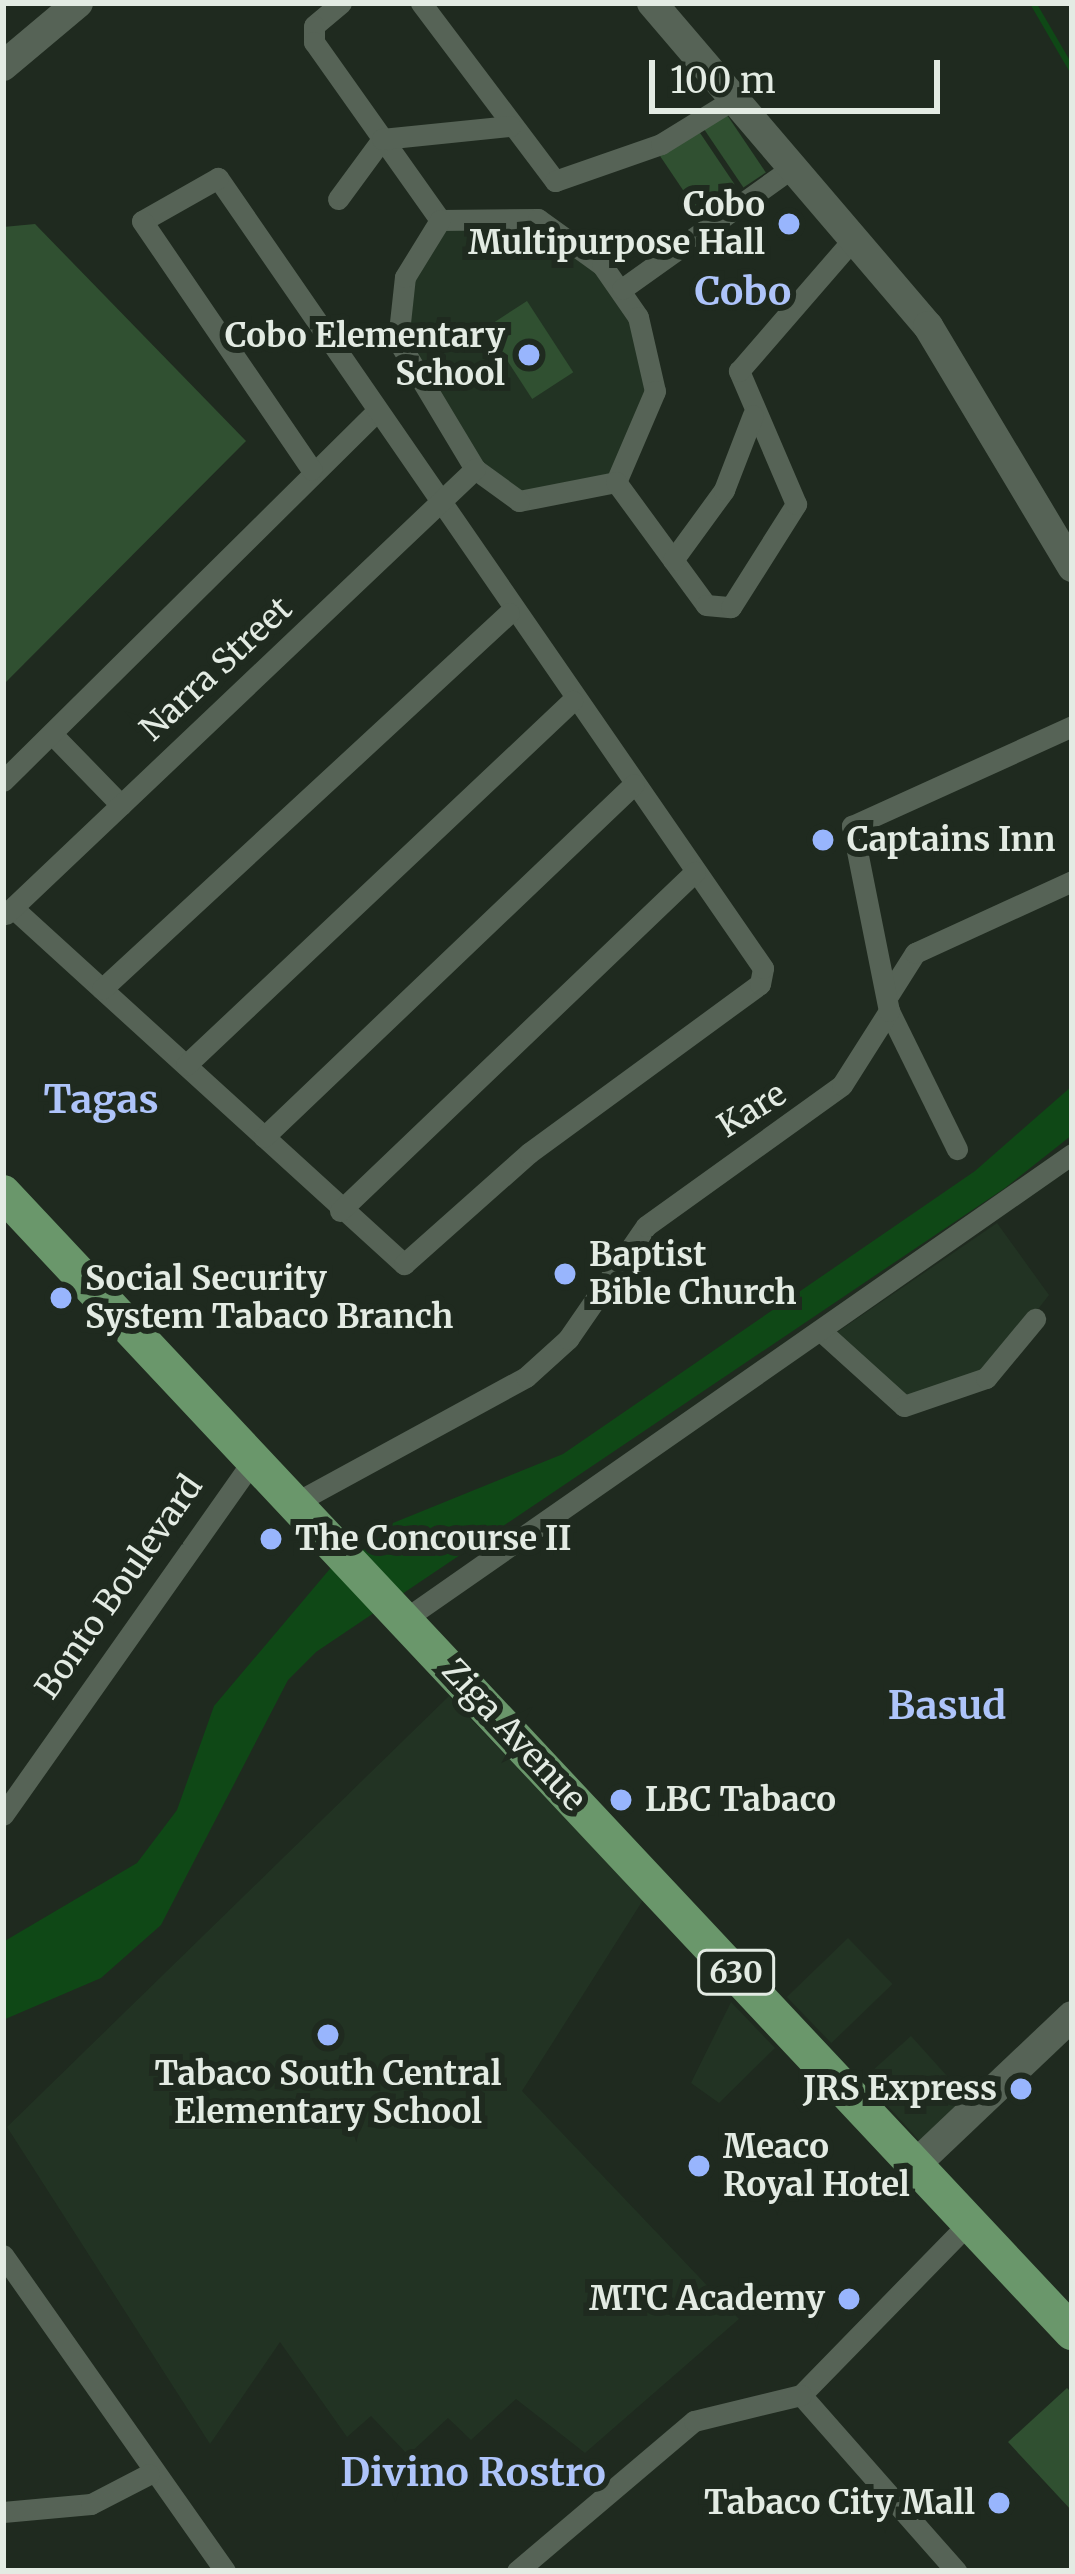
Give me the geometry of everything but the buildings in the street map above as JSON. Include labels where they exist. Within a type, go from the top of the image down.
[{"type":"main road","name":"630","points":[[3,1193],[402,1616]]},
{"type":"main road","name":"Ziga Avenue","points":[[402,1616],[1072,2332]]},
{"type":"street","points":[[3,66],[78,3]]},
{"type":"street","points":[[341,3],[314,26],[314,42],[440,220]]},
{"type":"street","points":[[422,3],[510,126],[556,181]]},
{"type":"street","points":[[652,3],[850,243],[928,326],[1072,567]]},
{"type":"street","points":[[538,220],[556,181],[661,144],[734,99]]},
{"type":"street","points":[[338,199],[382,139],[510,126]]},
{"type":"street","points":[[622,289],[789,170]]},
{"type":"street","points":[[8,912],[102,989],[396,1262],[412,1260],[530,1153],[760,984],[763,968],[509,613],[218,178],[142,221],[312,470]]},
{"type":"street","points":[[440,220],[538,220],[622,289],[648,340],[655,391],[616,482]]},
{"type":"street","points":[[440,220],[405,277],[398,341],[475,469],[519,501],[616,482]]},
{"type":"street","points":[[616,482],[718,612],[787,522],[792,486],[753,415],[739,371],[850,243]]},
{"type":"street","points":[[3,781],[52,734],[56,717],[376,412]]},
{"type":"street","points":[[673,560],[724,490],[753,415]]},
{"type":"street","name":"Narra Street","points":[[8,912],[475,469]]},
{"type":"street","points":[[102,989],[509,613]]},
{"type":"street","points":[[186,1065],[572,701]]},
{"type":"street","points":[[957,1149],[889,1002],[852,826],[1072,726]]},
{"type":"street","points":[[52,734],[121,805]]},
{"type":"street","points":[[264,1137],[634,784]]},
{"type":"street","points":[[340,1211],[695,872]]},
{"type":"street","name":"Kare","points":[[295,1503],[526,1377],[568,1340],[646,1226],[842,1085],[915,953],[1072,881]]},
{"type":"street","points":[[402,1616],[822,1332],[1072,1154]]},
{"type":"street","points":[[822,1332],[904,1406],[986,1378],[1035,1319]]},
{"type":"street","name":"Bonto Boulevard","points":[[3,1815],[253,1460]]},
{"type":"street","points":[[915,2165],[1072,2016]]},
{"type":"street","points":[[518,2571],[694,2420],[801,2396],[970,2223]]},
{"type":"street","points":[[3,2255],[148,2474],[225,2571]]},
{"type":"street","points":[[801,2396],[956,2571]]},
{"type":"street","points":[[3,2512],[91,2504],[148,2474]]},
{"type":"shaded area","points":[[725,112],[766,173],[743,188],[703,127]]},
{"type":"shaded area","points":[[696,127],[736,187],[698,212],[658,153]]},
{"type":"shaded area","points":[[35,224],[246,441],[3,685],[3,227]]},
{"type":"shaded area","name":"Cobo Elementary School","points":[[542,227],[591,260],[637,327],[646,389],[618,474],[518,494],[475,459],[425,382],[406,319],[418,260],[444,229]]},
{"type":"shaded area","points":[[527,301],[573,372],[532,399],[486,328]]},
{"type":"shaded area","points":[[1072,1086],[1072,1135],[1005,1188],[316,1652],[288,1680],[161,1925],[101,1978],[3,2020],[3,1942],[137,1863],[177,1810],[214,1706],[356,1538],[563,1454],[975,1171]]},
{"type":"shaded area","points":[[997,1223],[1049,1295],[995,1365],[900,1402],[833,1335]]},
{"type":"shaded area","name":"Tabaco South Central Elementary School","points":[[449,1696],[643,1900],[522,2091],[739,2319],[585,2453],[516,2399],[471,2440],[448,2418],[408,2455],[371,2416],[347,2437],[280,2342],[210,2444],[7,2127]]},
{"type":"shaded area","points":[[848,1938],[892,1984],[831,2043],[787,1997]]},
{"type":"shaded area","points":[[731,2002],[775,2048],[719,2103],[691,2083]]},
{"type":"shaded area","points":[[911,2036],[968,2099],[920,2142],[863,2079]]},
{"type":"shaded area","points":[[1067,2388],[1072,2393],[1072,2511],[1008,2442]]},
{"type":"waterway","points":[[1033,3],[1072,70]]},
{"type":"place","name":"Cobo Multipurpose Hall","points":[[789,224]]},
{"type":"place","name":"Cobo Elementary School","points":[[529,355]]},
{"type":"place","name":"Captains Inn","points":[[823,840]]},
{"type":"place","name":"Baptist Bible Church","points":[[565,1274]]},
{"type":"place","name":"Social Security System Tabaco Branch","points":[[61,1298]]},
{"type":"place","name":"The Concourse II","points":[[271,1539]]},
{"type":"place","name":"LBC Tabaco","points":[[621,1800]]},
{"type":"place","name":"Tabaco South Central Elementary School","points":[[328,2035]]},
{"type":"place","name":"JRS Express","points":[[1021,2089]]},
{"type":"place","name":"Meaco Royal Hotel","points":[[699,2166]]},
{"type":"place","name":"MTC Academy","points":[[849,2299]]},
{"type":"place","name":"Tabaco City Mall","points":[[999,2503]]},
{"type":"district","name":"Cobo","points":[[743,292]]},
{"type":"district","name":"Tagas","points":[[101,1100]]},
{"type":"district","name":"Basud","points":[[947,1706]]},
{"type":"district","name":"Divino Rostro","points":[[473,2473]]}]
